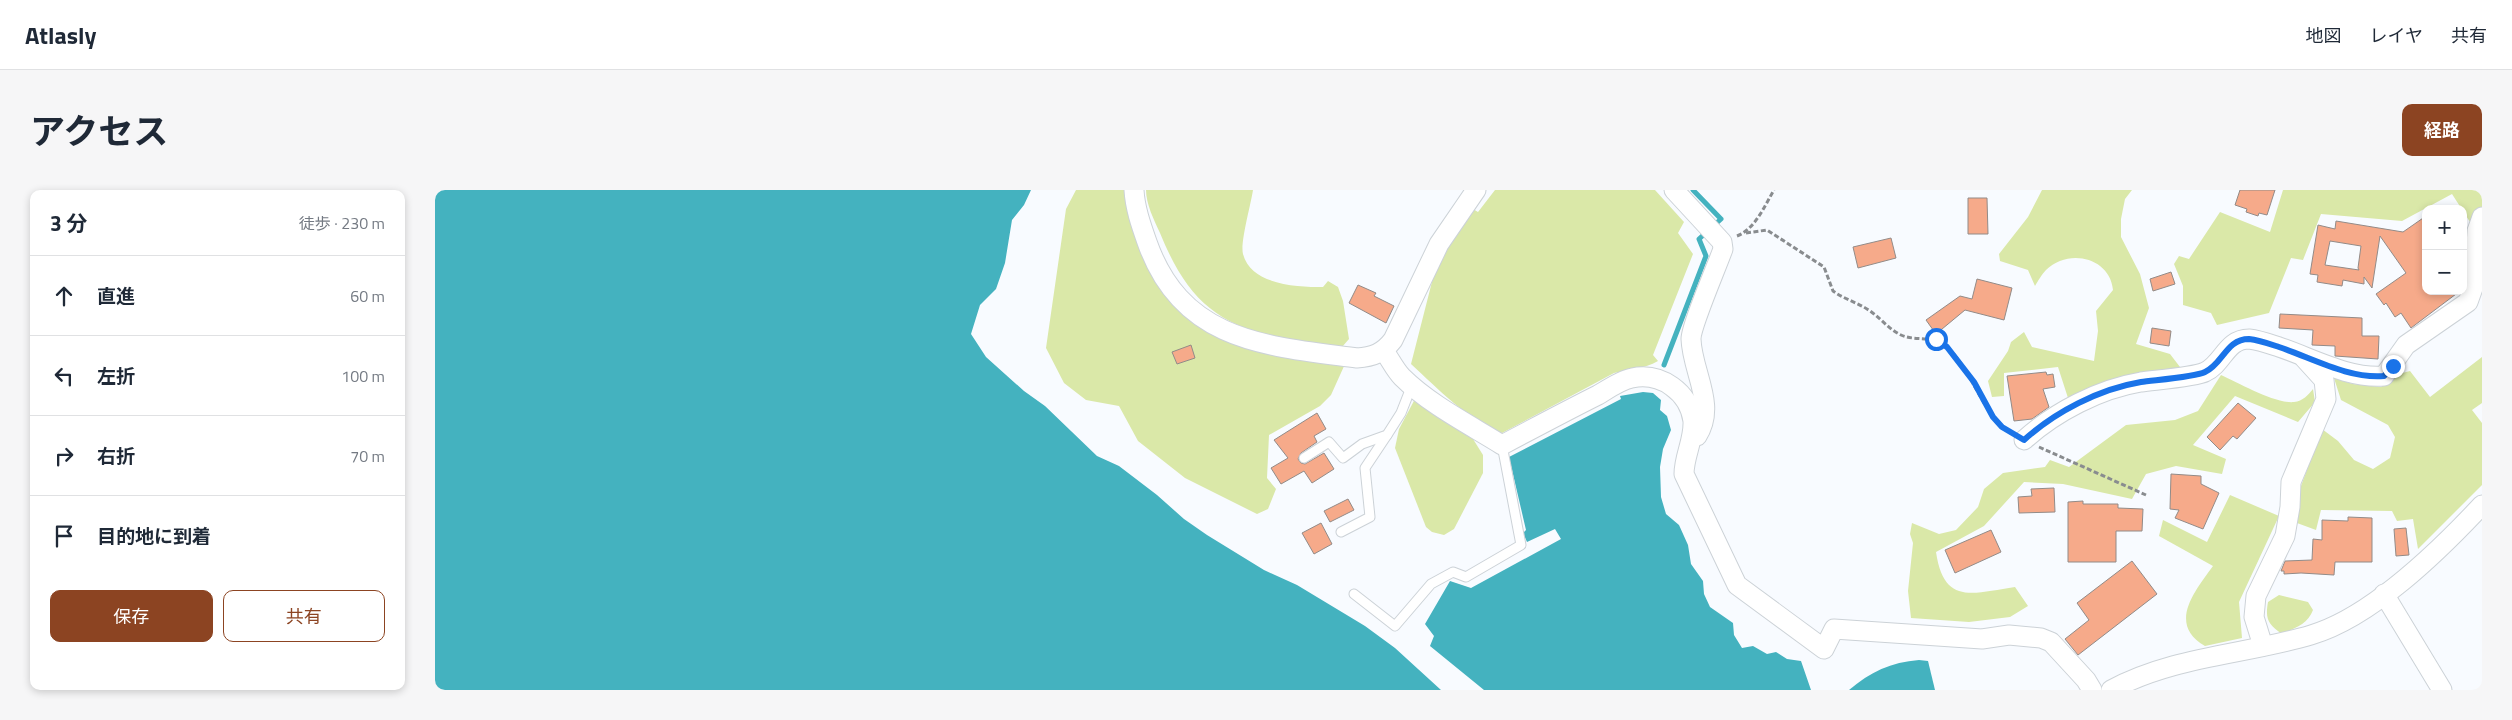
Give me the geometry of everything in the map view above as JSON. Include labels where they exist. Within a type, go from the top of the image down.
[{"type":"street","points":[[1134,190],[1140,221],[1152,255],[1167,283],[1187,306],[1204,319],[1219,328],[1251,341],[1357,358],[1368,357],[1384,351],[1403,322],[1439,244],[1476,190]]},
{"type":"street","points":[[1674,190],[1720,239],[1723,250],[1691,338],[1704,396],[1700,430],[1690,447],[1684,464],[1684,474],[1737,585],[1824,649],[1834,629],[1982,640],[2009,635],[2041,638],[2051,642],[2086,680],[2092,690]]},
{"type":"street","points":[[2024,440],[2042,424],[2085,400],[2133,384],[2205,372],[2229,346],[2240,340],[2251,339],[2301,354],[2345,371],[2371,377],[2384,376],[2406,345],[2468,302],[2473,288],[2477,230],[2482,217]]},
{"type":"street","points":[[1384,351],[1401,376],[1412,385],[1455,416],[1502,445],[1630,378],[1656,377],[1669,385],[1686,400],[1693,421],[1690,447]]},
{"type":"street","points":[[2263,646],[2254,617],[2256,596],[2285,536],[2290,507],[2291,482],[2325,399],[2324,380],[2301,354]]},
{"type":"street","points":[[2111,690],[2142,674],[2312,635],[2340,624],[2384,594],[2421,565],[2482,505]]},
{"type":"street","points":[[2384,594],[2442,690]]},
{"type":"lane","points":[[1341,532],[1370,517],[1365,468],[1401,413],[1412,385]]},
{"type":"lane","points":[[1304,458],[1329,442],[1343,458],[1362,444],[1387,436]]},
{"type":"lane","points":[[1354,594],[1395,626],[1431,584],[1453,572],[1466,577],[1521,545],[1502,445]]},
{"type":"path","points":[[1745,233],[1760,215],[1774,190]]},
{"type":"path","points":[[1720,239],[1767,230],[1824,267],[1833,291],[1868,309],[1899,334],[1910,338],[1936,339],[1947,347],[1974,382],[1993,417],[2002,427],[2024,440],[2146,494]]},
{"type":"green space","points":[[1076,190],[1125,190],[1131,224],[1146,255],[1183,310],[1192,320],[1208,331],[1226,340],[1265,351],[1345,364],[1331,395],[1320,406],[1269,435],[1267,478],[1276,489],[1268,509],[1257,514],[1185,478],[1138,441],[1119,406],[1086,400],[1064,383],[1046,348],[1066,209]]},
{"type":"green space","points":[[1146,190],[1253,190],[1242,249],[1248,264],[1255,272],[1276,282],[1288,285],[1323,287],[1328,281],[1338,287],[1343,301],[1349,339],[1342,347],[1314,346],[1286,340],[1241,326],[1222,317],[1207,306],[1193,292],[1170,256],[1147,201]]},
{"type":"green space","points":[[1495,190],[1655,190],[1684,222],[1678,233],[1693,254],[1653,355],[1658,361],[1642,367],[1614,373],[1502,433],[1465,412],[1411,364],[1435,270],[1473,209],[1478,212]]},
{"type":"green space","points":[[2042,190],[2132,190],[2125,199],[2121,219],[2121,237],[2140,274],[2149,308],[2136,344],[2170,354],[2180,367],[2105,383],[2068,398],[2058,367],[2004,373],[2004,396],[1992,397],[1988,381],[2008,351],[2011,342],[2024,332],[2032,347],[2094,361],[2098,331],[2096,311],[2113,290],[2110,279],[2104,270],[2096,263],[2087,259],[2065,259],[2055,263],[2045,272],[2035,286],[2028,270],[2000,261],[1999,254],[2028,217]]},
{"type":"green space","points":[[2283,190],[2482,190],[2482,209],[2470,222],[2467,217],[2467,205],[2459,205],[2452,194],[2432,205],[2422,205],[2422,210],[2402,221],[2321,214],[2303,260],[2291,258],[2269,313],[2217,325],[2211,313],[2183,305],[2183,286],[2174,264],[2179,256],[2189,259],[2220,212],[2270,232]]},
{"type":"green space","points":[[2482,357],[2482,403],[2472,410],[2482,423],[2482,485],[2418,549],[2413,519],[2397,521],[2392,511],[2321,510],[2316,530],[2297,523],[2301,486],[2322,429],[2338,441],[2354,460],[2373,469],[2390,458],[2395,437],[2388,425],[2341,400],[2334,378],[2353,384],[2381,387],[2395,375],[2410,371],[2430,397]]},
{"type":"green space","points":[[2221,375],[2247,388],[2286,402],[2300,400],[2313,389],[2315,402],[2298,422],[2235,396],[2193,445],[2226,459],[2222,474],[2176,466],[2146,474],[2132,499],[2063,484],[2024,482],[1984,526],[1936,552],[1940,569],[1946,581],[1953,588],[1963,592],[1974,593],[2015,587],[2028,606],[2010,617],[1969,622],[1911,618],[1908,591],[1913,543],[1910,534],[1912,523],[1939,534],[1956,530],[1978,507],[1984,489],[2003,473],[2045,467],[2050,460],[2069,467],[2126,425],[2175,420],[2198,411]]},
{"type":"green space","points":[[1416,397],[1473,439],[1483,455],[1483,473],[1454,529],[1444,535],[1432,532],[1426,527],[1395,448],[1399,429]]},
{"type":"green space","points":[[2230,495],[2279,516],[2239,602],[2242,638],[2205,646],[2194,637],[2188,628],[2186,618],[2193,596],[2213,566],[2159,536],[2163,520],[2207,542]]},
{"type":"green space","points":[[2279,595],[2308,602],[2313,610],[2308,619],[2282,634],[2273,627],[2267,617],[2268,602]]},
{"type":"water","points":[[435,190],[1031,190],[1024,205],[1012,220],[1005,263],[996,289],[980,305],[971,334],[986,357],[1024,391],[1045,406],[1097,456],[1119,466],[1157,495],[1184,519],[1207,535],[1264,570],[1297,585],[1365,626],[1395,648],[1441,690],[435,690]]},
{"type":"water","points":[[1643,392],[1653,393],[1661,400],[1660,410],[1667,416],[1671,430],[1663,449],[1660,467],[1661,497],[1666,514],[1679,525],[1688,545],[1691,564],[1703,581],[1704,594],[1710,607],[1733,623],[1734,635],[1742,648],[1753,646],[1767,654],[1776,652],[1787,659],[1801,661],[1811,690],[1484,690],[1430,646],[1434,636],[1425,624],[1450,581],[1471,588],[1561,539],[1555,529],[1527,542],[1523,533],[1526,530],[1509,457],[1621,399],[1620,396]]},
{"type":"water","points":[[1919,660],[1928,661],[1935,690],[1849,690],[1881,669],[1899,663]]},
{"type":"building","points":[[2240,190],[2275,190],[2267,215],[2259,213],[2258,216],[2246,212],[2247,209],[2235,205]]},
{"type":"building","points":[[1968,198],[1987,198],[1988,234],[1968,234]]},
{"type":"building","points":[[2422,219],[2422,295],[2455,295],[2411,328],[2401,313],[2395,317],[2386,303],[2384,305],[2376,294],[2406,273],[2380,236],[2372,288],[2364,277],[2364,284],[2343,280],[2342,286],[2317,282],[2318,275],[2310,274],[2318,225],[2335,229],[2336,221],[2403,232]],"holes":[[[2330,241],[2361,246],[2359,270],[2325,265]]]},
{"type":"building","points":[[1891,238],[1896,258],[1858,268],[1853,247]]},
{"type":"building","points":[[2171,272],[2175,284],[2153,291],[2150,279]]},
{"type":"building","points":[[1977,279],[2012,288],[2004,320],[1965,310],[1936,334],[1926,320],[1960,296],[1972,299]]},
{"type":"building","points":[[1358,285],[1376,293],[1374,296],[1394,306],[1386,323],[1349,303]]},
{"type":"building","points":[[2280,314],[2362,318],[2362,336],[2379,336],[2378,359],[2335,356],[2335,346],[2312,345],[2313,330],[2279,328]]},
{"type":"building","points":[[2152,328],[2171,331],[2169,346],[2150,343]]},
{"type":"building","points":[[1191,345],[1195,358],[1177,364],[1172,352]]},
{"type":"building","points":[[2046,372],[2047,375],[2053,374],[2055,387],[2043,389],[2049,407],[2032,419],[2014,421],[2007,376]]},
{"type":"building","points":[[2238,403],[2256,418],[2237,439],[2233,436],[2220,450],[2207,437]]},
{"type":"building","points":[[1317,413],[1326,429],[1314,436],[1317,442],[1301,453],[1298,459],[1301,463],[1305,464],[1324,453],[1334,469],[1312,483],[1304,471],[1281,484],[1271,468],[1288,458],[1274,440]]},
{"type":"building","points":[[2171,474],[2201,476],[2201,484],[2219,493],[2203,529],[2175,518],[2179,510],[2170,509]]},
{"type":"building","points":[[2054,488],[2055,512],[2019,513],[2018,497],[2032,496],[2031,489]]},
{"type":"building","points":[[1348,499],[1354,510],[1330,522],[1324,511]]},
{"type":"building","points":[[2083,501],[2083,504],[2118,504],[2118,508],[2143,509],[2142,531],[2116,531],[2116,562],[2068,562],[2068,502]]},
{"type":"building","points":[[2348,517],[2372,518],[2372,562],[2335,562],[2334,575],[2284,574],[2284,571],[2281,571],[2285,561],[2312,560],[2313,539],[2322,540],[2322,520],[2348,521]]},
{"type":"building","points":[[1321,523],[1332,544],[1314,554],[1302,533]]},
{"type":"building","points":[[2406,528],[2409,555],[2396,556],[2394,529]]},
{"type":"building","points":[[1991,530],[2001,552],[1955,573],[1945,550]]},
{"type":"building","points":[[2132,561],[2157,594],[2078,655],[2065,639],[2089,620],[2077,603]]},
{"type":"waterway","points":[[1664,365],[1706,256],[1699,239],[1721,219],[1693,190]]},
{"type":"route","points":[[1936,339],[1947,347],[1974,382],[1993,417],[2002,427],[2024,440],[2042,424],[2085,400],[2133,384],[2205,372],[2229,346],[2240,340],[2251,339],[2271,344],[2345,371],[2371,377],[2384,376],[2393,366]]}]
